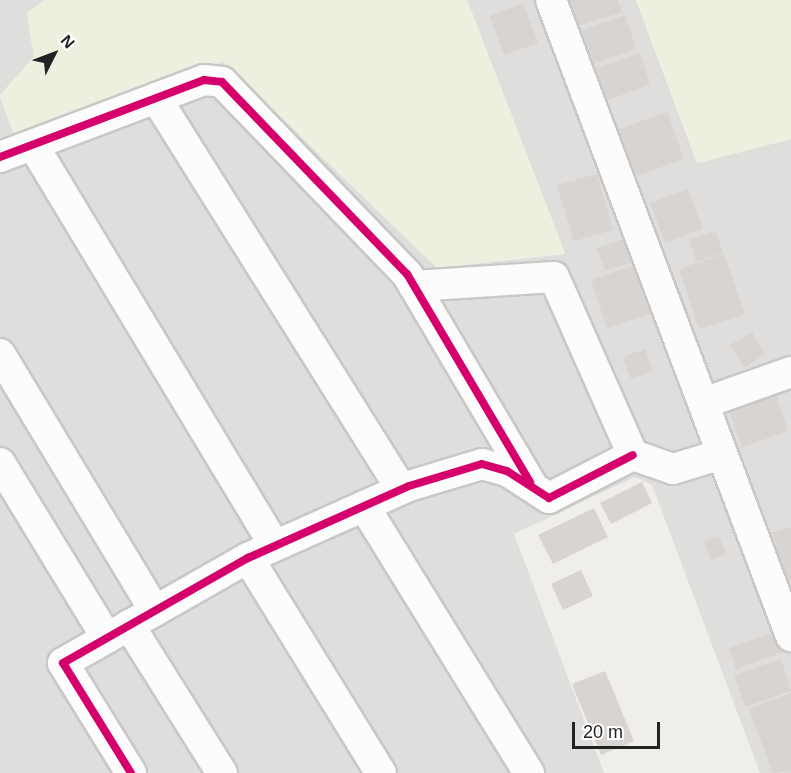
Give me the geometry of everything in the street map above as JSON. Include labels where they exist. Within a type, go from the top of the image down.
[{"type":"street","points":[[551,0],[791,636]]},
{"type":"street","points":[[0,157],[204,80],[222,82],[339,198],[414,286],[530,482],[549,498],[633,455],[673,469],[722,454]]},
{"type":"street","points":[[156,98],[402,489]]},
{"type":"street","points":[[33,144],[262,552],[381,773]]},
{"type":"street","points":[[414,286],[554,277],[633,455]]},
{"type":"street","points":[[0,354],[130,625],[222,773]]},
{"type":"street","points":[[704,403],[791,372]]},
{"type":"street","points":[[0,462],[130,625]]},
{"type":"street","points":[[131,773],[63,663],[262,552],[402,489],[482,465],[530,482]]},
{"type":"street","points":[[364,506],[529,773]]},
{"type":"shaded area","points":[[0,0],[45,0],[27,13],[34,57],[0,95]]},
{"type":"shaded area","points":[[467,0],[543,0],[791,655],[791,773],[760,773],[652,485],[635,477],[514,534],[604,773],[0,773],[0,97],[15,137],[223,61],[437,268],[565,254]]},
{"type":"shaded area","points":[[560,0],[636,0],[697,163],[791,139],[791,610]]},
{"type":"green space","points":[[45,0],[467,0],[565,253],[437,268],[223,61],[15,137],[0,95],[34,57],[27,13]]},
{"type":"green space","points":[[636,0],[791,0],[791,139],[697,163]]},
{"type":"building","points":[[567,0],[618,0],[622,12],[576,27]]},
{"type":"building","points":[[523,3],[538,43],[504,55],[490,16]]},
{"type":"building","points":[[625,15],[636,49],[594,63],[582,30]]},
{"type":"building","points":[[640,53],[650,85],[607,100],[596,68]]},
{"type":"building","points":[[667,112],[684,159],[634,177],[617,130]]},
{"type":"building","points":[[597,174],[613,230],[574,241],[557,185]]},
{"type":"building","points":[[688,189],[703,229],[665,243],[650,203]]},
{"type":"building","points":[[715,231],[723,253],[696,262],[689,239]]},
{"type":"building","points":[[628,238],[636,261],[605,271],[597,248]]},
{"type":"building","points":[[724,254],[745,314],[699,329],[679,269]]},
{"type":"building","points":[[640,263],[656,312],[607,328],[591,280]]},
{"type":"building","points":[[752,332],[765,354],[744,368],[730,345]]},
{"type":"building","points":[[645,349],[653,371],[631,379],[623,357]]},
{"type":"building","points":[[774,388],[788,431],[742,447],[727,405]]},
{"type":"building","points":[[642,482],[652,503],[611,524],[600,503]]},
{"type":"building","points":[[594,508],[608,537],[553,564],[538,535]]},
{"type":"building","points":[[791,527],[791,580],[788,581],[772,533]]},
{"type":"building","points":[[719,536],[726,554],[711,560],[704,541]]},
{"type":"building","points":[[581,570],[593,596],[563,610],[551,584]]},
{"type":"building","points":[[774,632],[782,652],[736,669],[729,648]]},
{"type":"building","points":[[781,659],[791,691],[745,707],[734,675]]},
{"type":"building","points":[[605,671],[634,741],[601,755],[572,684]]},
{"type":"building","points":[[791,693],[791,771],[773,773],[749,709]]},
{"type":"cycle path","points":[[0,157],[204,80],[222,82],[407,274],[530,482]]},
{"type":"cycle path","points":[[131,773],[63,663],[248,558],[409,486],[482,464],[507,471],[549,498],[633,455]]}]
